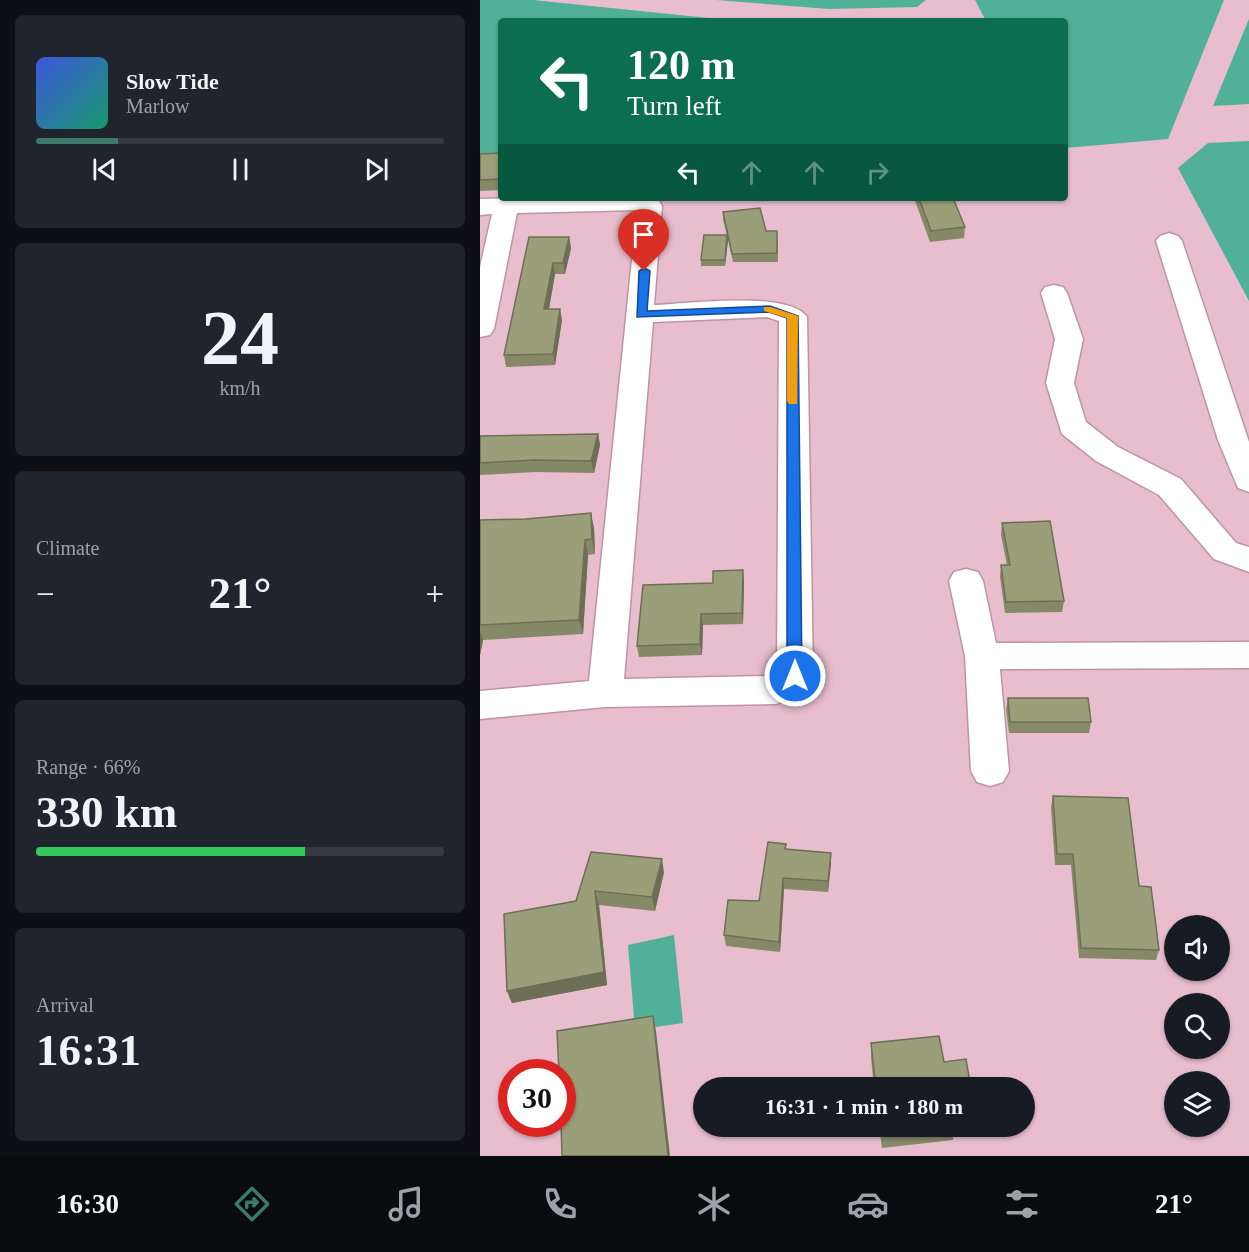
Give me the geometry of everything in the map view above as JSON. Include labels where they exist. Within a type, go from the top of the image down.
[{"type":"street","points":[[480,329],[493,207],[633,201],[650,206],[605,693]]},
{"type":"street","points":[[1168,241],[1233,440],[1249,481]]},
{"type":"street","points":[[1054,293],[1069,339],[1060,383],[1073,427],[1107,453],[1170,487],[1225,551],[1249,560]]},
{"type":"street","points":[[480,705],[605,693],[776,690],[795,676],[792,316],[770,309],[641,314]]},
{"type":"street","points":[[966,581],[982,656],[990,771]]},
{"type":"street","points":[[982,656],[1249,655]]},
{"type":"shaded area","points":[[480,0],[533,0],[709,18],[498,18],[498,154],[480,155]]},
{"type":"shaded area","points":[[716,0],[926,0],[917,7],[829,9]]},
{"type":"shaded area","points":[[975,0],[1224,0],[1168,139],[1068,148],[1068,18],[984,18]]},
{"type":"shaded area","points":[[1249,19],[1249,104],[1213,106]]},
{"type":"shaded area","points":[[1249,141],[1249,301],[1178,168],[1208,143]]},
{"type":"shaded area","points":[[674,935],[683,1023],[635,1030],[628,945]]},
{"type":"building","points":[[498,153],[498,179],[480,180],[480,154]]},
{"type":"building","points":[[920,201],[954,201],[965,227],[931,231]]},
{"type":"building","points":[[760,208],[766,231],[777,231],[777,253],[732,254],[723,212]]},
{"type":"building","points":[[704,235],[727,235],[725,260],[701,260]]},
{"type":"building","points":[[529,237],[569,237],[563,263],[553,263],[544,309],[560,309],[553,354],[504,355]]},
{"type":"building","points":[[598,434],[591,461],[534,460],[480,463],[480,436]]},
{"type":"building","points":[[591,513],[592,539],[585,540],[579,620],[480,625],[480,520],[526,519]]},
{"type":"building","points":[[1050,521],[1064,601],[1006,602],[1001,565],[1010,565],[1002,523]]},
{"type":"building","points":[[743,570],[742,613],[701,614],[700,644],[637,646],[643,585],[713,583],[713,571]]},
{"type":"building","points":[[1008,698],[1088,698],[1091,722],[1010,722]]},
{"type":"building","points":[[1053,796],[1128,798],[1139,886],[1151,887],[1159,950],[1081,948],[1073,854],[1057,854]]},
{"type":"building","points":[[768,842],[786,844],[785,849],[831,853],[828,881],[783,878],[779,942],[724,935],[728,900],[759,901]]},
{"type":"building","points":[[591,852],[662,859],[652,897],[595,891],[604,972],[507,991],[504,914],[576,901]]},
{"type":"building","points":[[653,1016],[668,1156],[562,1156],[561,1137],[576,1137],[576,1059],[558,1059],[557,1031]]},
{"type":"building","points":[[939,1036],[944,1062],[966,1059],[969,1077],[875,1077],[871,1043]]},
{"type":"slow traffic","points":[[768,309],[792,316],[793,401]]},
{"type":"route","points":[[644,271],[641,314],[770,309],[792,316],[795,676]]}]
